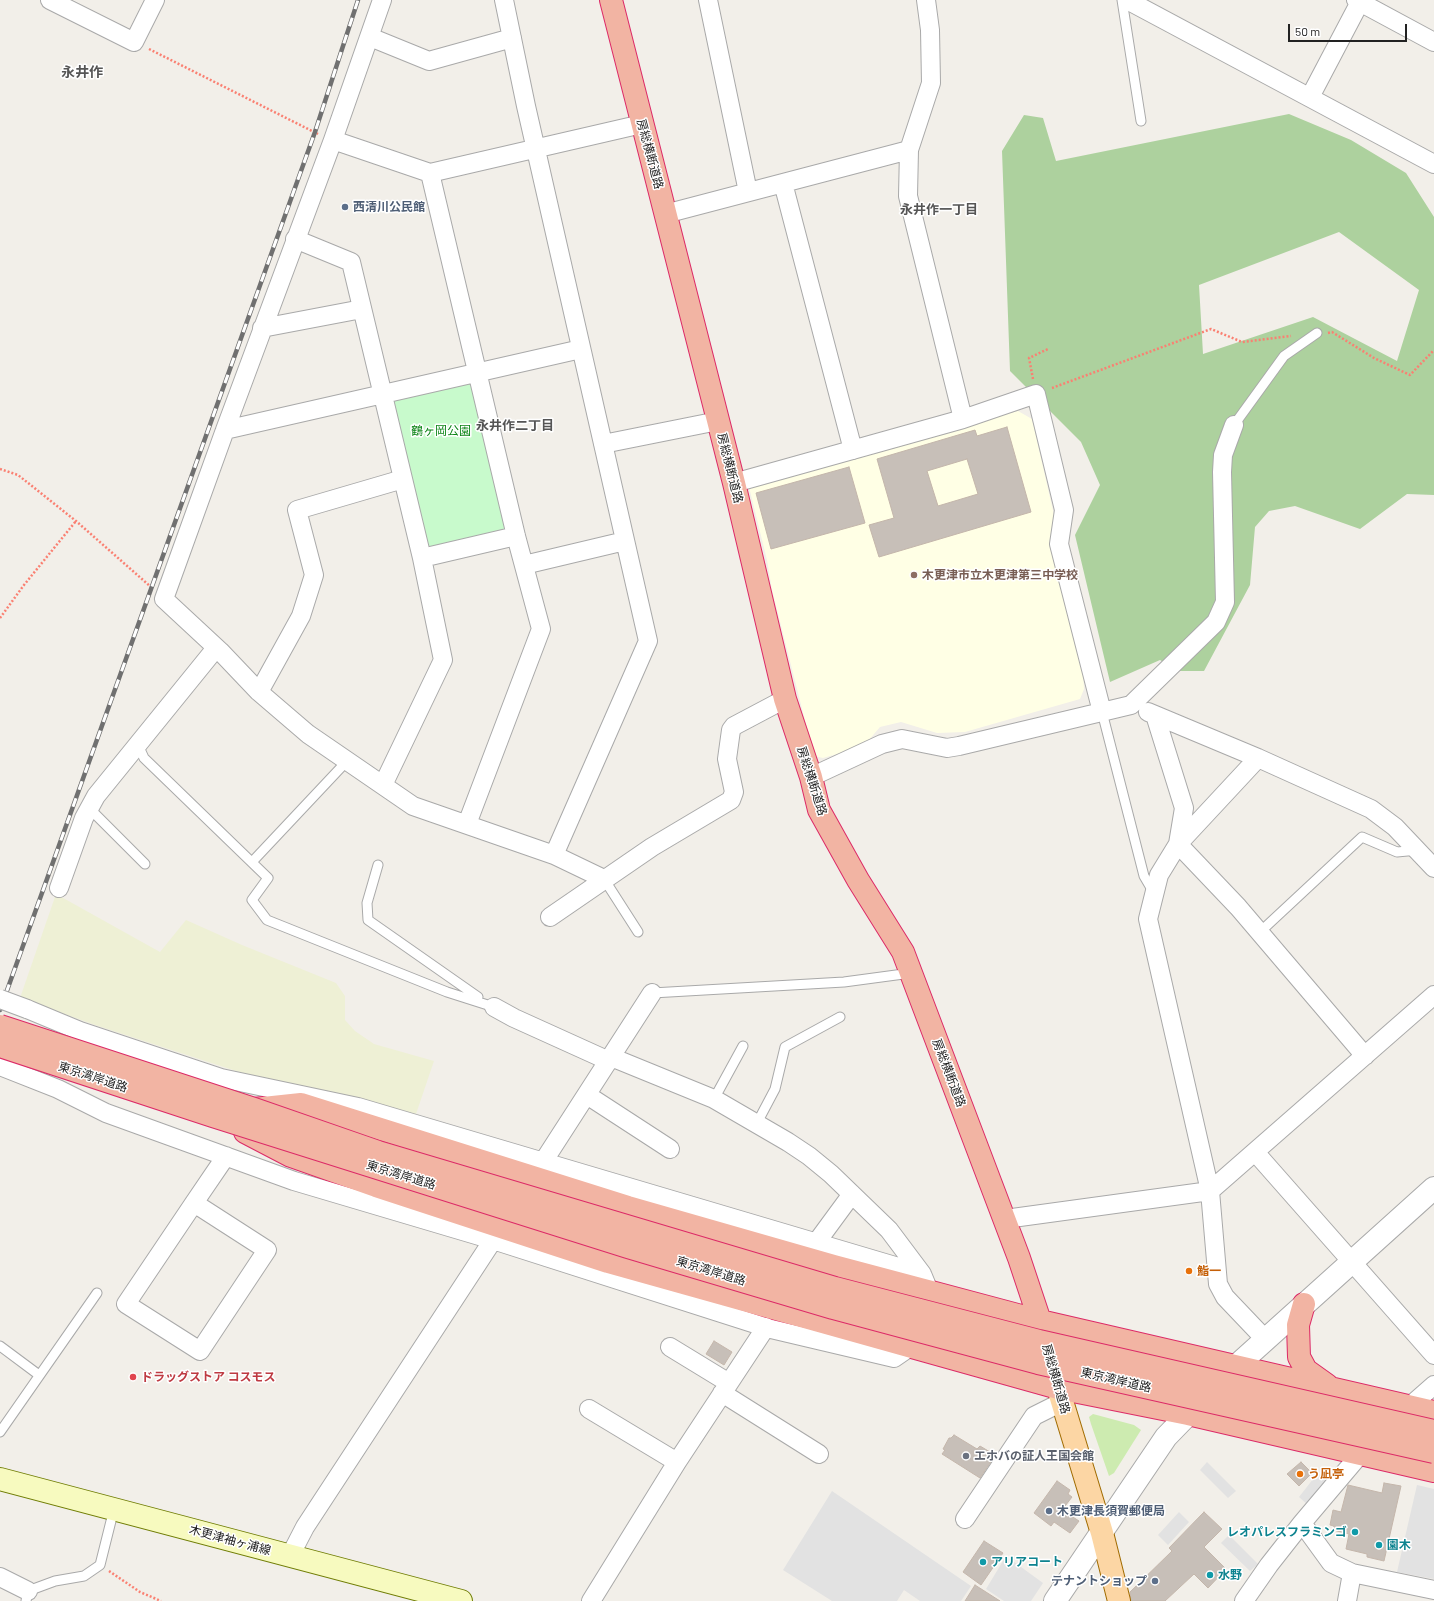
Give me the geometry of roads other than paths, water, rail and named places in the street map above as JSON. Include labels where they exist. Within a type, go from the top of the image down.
[{"type":"highway","name":"房総横断道路","points":[[611,0],[734,483],[785,699],[812,777],[819,810],[858,880],[903,952],[1004,1219],[1040,1321],[1060,1395]]},
{"type":"highway","name":"東京湾岸道路","points":[[0,1026],[254,1108],[378,1152],[835,1288],[1038,1341],[1434,1432]]},
{"type":"highway","name":"東京湾岸道路","points":[[0,1046],[213,1116],[628,1247],[840,1310],[1038,1363],[1434,1452]]},
{"type":"highway","points":[[254,1108],[301,1104],[628,1207],[926,1283],[1040,1321],[1434,1412]]},
{"type":"highway","points":[[213,1116],[291,1156],[376,1186],[608,1262],[910,1347],[1060,1395],[1188,1414],[1434,1471]]},
{"type":"highway","points":[[1304,1304],[1298,1325],[1299,1357],[1306,1370],[1317,1380],[1332,1388]]},
{"type":"main road","name":"房総横断道路","points":[[1060,1395],[1102,1533],[1119,1601]]},
{"type":"main road","name":"木更津袖ヶ浦線","points":[[0,1479],[461,1601]]},
{"type":"street","points":[[50,0],[134,42],[155,0]]},
{"type":"street","points":[[382,0],[333,140],[262,328],[164,599],[216,648],[259,692],[308,734],[413,806],[554,855],[604,879]]},
{"type":"street","points":[[504,0],[536,148],[648,641],[554,855]]},
{"type":"street","points":[[708,0],[748,192]]},
{"type":"street","points":[[926,0],[930,30],[931,83],[909,150],[908,196],[963,419]]},
{"type":"street","points":[[1127,0],[1434,164]]},
{"type":"street","points":[[1310,97],[1359,1],[1434,42]]},
{"type":"street","points":[[370,37],[429,61],[512,38]]},
{"type":"street","points":[[333,140],[430,173],[642,124]]},
{"type":"street","points":[[666,214],[909,150]]},
{"type":"street","points":[[430,173],[516,536],[541,629],[467,824]]},
{"type":"street","points":[[783,183],[853,450]]},
{"type":"street","points":[[296,239],[351,262],[422,558],[443,660],[383,785]]},
{"type":"street","points":[[262,328],[362,309]]},
{"type":"street","points":[[225,430],[581,348]]},
{"type":"street","points":[[734,483],[963,419],[1036,394],[1064,510],[1059,544],[1102,712]]},
{"type":"street","points":[[603,444],[718,420]]},
{"type":"street","points":[[812,777],[882,744],[902,739],[947,748],[1131,705],[1216,622],[1225,602],[1222,472],[1223,455],[1234,425]]},
{"type":"street","points":[[259,692],[301,616],[314,575],[297,510],[403,479]]},
{"type":"street","points":[[422,558],[516,536]]},
{"type":"street","points":[[524,565],[625,541]]},
{"type":"street","points":[[59,888],[84,818],[96,796],[216,648]]},
{"type":"street","points":[[550,918],[652,847],[731,800],[734,792],[727,759],[731,730],[734,726],[785,699]]},
{"type":"street","points":[[1131,705],[1258,758],[1371,809],[1395,826],[1434,868]]},
{"type":"street","points":[[1155,715],[1184,808],[1178,844]]},
{"type":"street","points":[[1258,758],[1178,844],[1159,875],[1148,919],[1210,1191],[1218,1284],[1225,1297],[1265,1339]]},
{"type":"street","points":[[1178,844],[1238,907],[1365,1056]]},
{"type":"street","points":[[543,1162],[652,992]]},
{"type":"street","points":[[1004,1219],[1210,1191],[1434,996]]},
{"type":"street","points":[[0,1000],[27,1009],[80,1031],[221,1078],[358,1106],[816,1243],[926,1283]]},
{"type":"street","points":[[494,1007],[514,1018],[610,1059],[714,1099],[757,1123],[809,1156],[852,1194],[889,1230],[926,1283]]},
{"type":"street","points":[[5,1068],[58,1089],[106,1113],[294,1181],[493,1240],[766,1327],[894,1358],[910,1347]]},
{"type":"street","points":[[586,1095],[670,1149]]},
{"type":"street","points":[[1255,1152],[1350,1262],[1434,1355]]},
{"type":"street","points":[[194,1203],[267,1250],[200,1351],[126,1304],[194,1203],[226,1156]]},
{"type":"street","points":[[1055,1601],[1166,1437],[1235,1365],[1434,1188]]},
{"type":"street","points":[[816,1243],[852,1194]]},
{"type":"street","points":[[290,1556],[304,1527],[493,1240]]},
{"type":"street","points":[[591,1601],[677,1462],[766,1327]]},
{"type":"street","points":[[670,1347],[818,1454]]},
{"type":"street","points":[[1244,1601],[1269,1565],[1359,1454],[1409,1406],[1434,1386]]},
{"type":"street","points":[[965,1519],[1034,1416],[1060,1395]]},
{"type":"street","points":[[589,1409],[677,1462]]},
{"type":"street","points":[[1302,1523],[1331,1563],[1352,1574],[1434,1590]]},
{"type":"street","points":[[1347,1601],[1352,1574]]},
{"type":"street","points":[[0,1577],[27,1596]]},
{"type":"lane","points":[[1122,0],[1141,121]]},
{"type":"lane","points":[[1234,425],[1284,356],[1317,333]]},
{"type":"lane","points":[[1102,712],[1144,876],[1155,894]]},
{"type":"lane","points":[[138,745],[144,758],[268,878],[252,900],[267,920],[447,992],[494,1007]]},
{"type":"lane","points":[[252,862],[347,761]]},
{"type":"lane","points":[[89,808],[145,864]]},
{"type":"lane","points":[[1260,932],[1362,837],[1397,852],[1418,850]]},
{"type":"lane","points":[[378,865],[367,903],[368,920],[466,991],[494,1007]]},
{"type":"lane","points":[[604,879],[638,932]]},
{"type":"lane","points":[[652,992],[844,982],[911,973]]},
{"type":"lane","points":[[757,1123],[776,1089],[785,1047],[840,1017]]},
{"type":"lane","points":[[714,1099],[743,1046]]},
{"type":"lane","points":[[0,1432],[97,1293]]},
{"type":"lane","points":[[0,1346],[39,1375]]},
{"type":"lane","points":[[27,1596],[55,1581],[84,1576],[100,1565],[114,1509]]},
{"type":"railway","points":[[0,1010],[315,132],[358,0]]},
{"type":"place","name":"西清川公民館","points":[[345,207]]},
{"type":"place","name":"木更津市立木更津第三中学校","points":[[914,575]]},
{"type":"place","name":"鮨一","points":[[1189,1271]]},
{"type":"place","name":"ドラッグストア コスモス","points":[[133,1377]]},
{"type":"place","name":"エホバの証人王国会館","points":[[966,1456]]},
{"type":"place","name":"う凪亭","points":[[1300,1474]]},
{"type":"place","name":"木更津長須賀郵便局","points":[[1049,1511]]},
{"type":"place","name":"レオパレスフラミンゴ","points":[[1355,1532]]},
{"type":"place","name":"園木","points":[[1379,1545]]},
{"type":"place","name":"アリアコート","points":[[983,1562]]},
{"type":"place","name":"水野","points":[[1210,1575]]},
{"type":"place","name":"テナントショップ","points":[[1155,1581]]},
{"type":"district","name":"永井作","points":[[82,72]]},
{"type":"district","name":"永井作一丁目","points":[[939,210]]},
{"type":"district","name":"永井作二丁目","points":[[515,426]]},
{"type":"park label","name":"鶴ヶ岡公園","points":[[441,431]]}]
